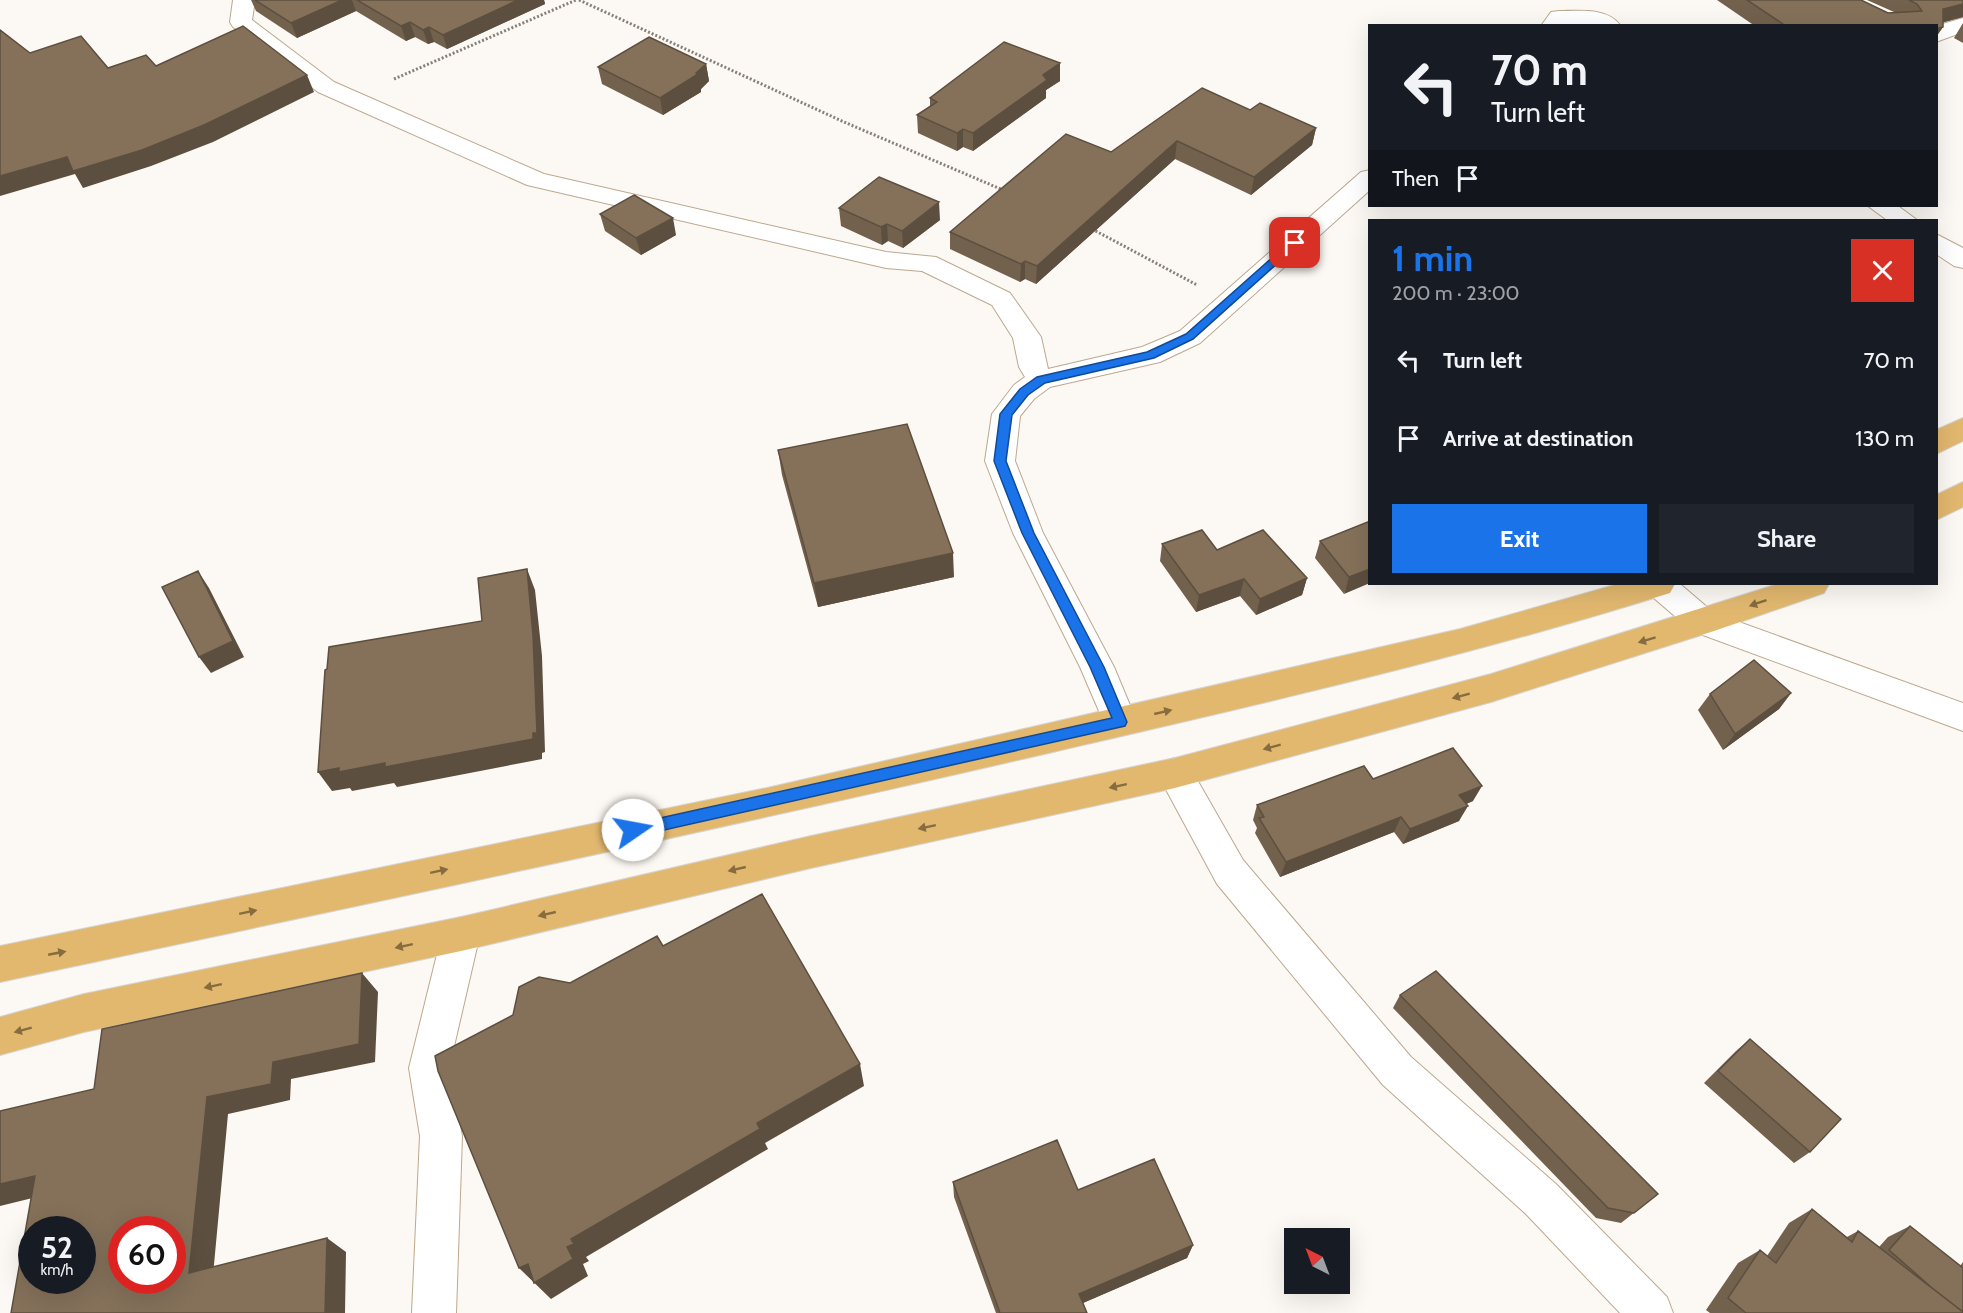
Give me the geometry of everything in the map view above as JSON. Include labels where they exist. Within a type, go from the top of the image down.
[{"type":"main road","points":[[1938,443],[1963,428]]},
{"type":"main road","points":[[1938,507],[1963,493]]},
{"type":"main road","points":[[0,964],[767,803],[1460,642],[1656,585]]},
{"type":"main road","points":[[0,1036],[84,1013],[461,934],[812,852],[1175,774],[1491,688],[1703,622],[1810,585]]},
{"type":"street","points":[[244,0],[241,22],[326,87],[349,99],[387,112],[536,180],[874,258],[927,263],[1001,299],[1027,337],[1033,367],[1041,380]]},
{"type":"street","points":[[1554,24],[1559,17],[1595,18],[1606,24]]},
{"type":"street","points":[[1938,35],[1946,29],[1963,26]]},
{"type":"street","points":[[1120,722],[1097,667],[1028,533],[1000,461],[1006,414],[1024,392],[1041,380],[1150,355],[1190,337],[1368,179]]},
{"type":"street","points":[[1883,207],[1902,219]]},
{"type":"street","points":[[1938,243],[1963,260]]},
{"type":"street","points":[[1660,585],[1703,622],[1963,717]]},
{"type":"street","points":[[1175,774],[1230,872],[1397,1071],[1541,1199],[1651,1313]]},
{"type":"street","points":[[434,1313],[441,1136],[429,1068],[461,934]]},
{"type":"path","points":[[349,99],[578,0],[844,122],[1010,193]]},
{"type":"path","points":[[1085,226],[1200,286],[1222,308]]},
{"type":"building","points":[[255,0],[342,0],[291,23]]},
{"type":"building","points":[[357,0],[518,0],[443,35],[429,27],[423,30],[410,22],[401,26]]},
{"type":"building","points":[[1747,0],[1861,0],[1888,13],[1922,11],[1917,4],[1909,0],[1963,0],[1963,4],[1943,9],[1943,27],[1938,28],[1938,24],[1783,24]]},
{"type":"building","points":[[243,26],[307,75],[204,125],[142,150],[73,171],[67,157],[0,176],[0,30],[30,53],[81,36],[108,68],[146,55],[156,66]]},
{"type":"building","points":[[649,37],[706,64],[696,73],[698,74],[660,98],[598,67]]},
{"type":"building","points":[[1004,42],[1060,63],[1043,75],[1047,80],[973,133],[963,129],[957,133],[917,115],[937,102],[930,98]]},
{"type":"building","points":[[1202,88],[1250,110],[1260,103],[1316,128],[1254,177],[1177,141],[1037,266],[1025,261],[1021,264],[950,232],[1066,134],[1111,152]]},
{"type":"building","points":[[879,177],[939,202],[902,231],[887,224],[881,227],[839,208]]},
{"type":"building","points":[[634,195],[673,218],[636,238],[600,214]]},
{"type":"building","points":[[907,424],[953,553],[814,583],[778,450]]},
{"type":"building","points":[[1368,522],[1368,570],[1349,577],[1320,541]]},
{"type":"building","points":[[1202,530],[1217,550],[1263,530],[1307,578],[1260,599],[1244,579],[1199,595],[1162,544]]},
{"type":"building","points":[[527,569],[533,635],[537,733],[533,733],[533,739],[385,767],[385,763],[339,772],[339,768],[318,772],[325,670],[329,647],[482,621],[478,578]]},
{"type":"building","points":[[198,571],[233,641],[199,657],[162,587]]},
{"type":"building","points":[[1754,660],[1791,693],[1735,734],[1710,694]]},
{"type":"building","points":[[1453,748],[1482,786],[1459,795],[1468,806],[1410,829],[1401,817],[1286,862],[1259,818],[1264,817],[1257,805],[1364,766],[1373,779]]},
{"type":"building","points":[[762,894],[860,1064],[757,1123],[760,1129],[571,1239],[574,1244],[567,1247],[573,1259],[534,1283],[528,1264],[519,1268],[438,1071],[435,1056],[513,1015],[519,987],[539,977],[570,983],[657,936],[663,946]]},
{"type":"building","points":[[1436,971],[1658,1194],[1634,1213],[1608,1208],[1400,995]]},
{"type":"building","points":[[362,973],[359,1044],[273,1062],[271,1084],[207,1097],[189,1273],[327,1238],[325,1313],[11,1313],[18,1273],[18,1294],[96,1294],[96,1216],[28,1216],[35,1176],[0,1184],[0,1111],[94,1089],[102,1029]]},
{"type":"building","points":[[1750,1039],[1841,1119],[1810,1152],[1718,1071]]},
{"type":"building","points":[[1057,1140],[1078,1190],[1154,1159],[1193,1245],[1079,1294],[1087,1313],[1000,1313],[953,1182]]},
{"type":"building","points":[[1812,1209],[1852,1242],[1858,1231],[1963,1313],[1746,1313],[1728,1298],[1760,1250],[1776,1263]]},
{"type":"building","points":[[1910,1226],[1963,1268],[1963,1312],[1889,1250]]},
{"type":"route","points":[[633,830],[767,803],[1120,722],[1097,667],[1028,533],[1000,461],[1006,414],[1024,392],[1041,380],[1102,368],[1150,355],[1190,337],[1295,243]]}]
